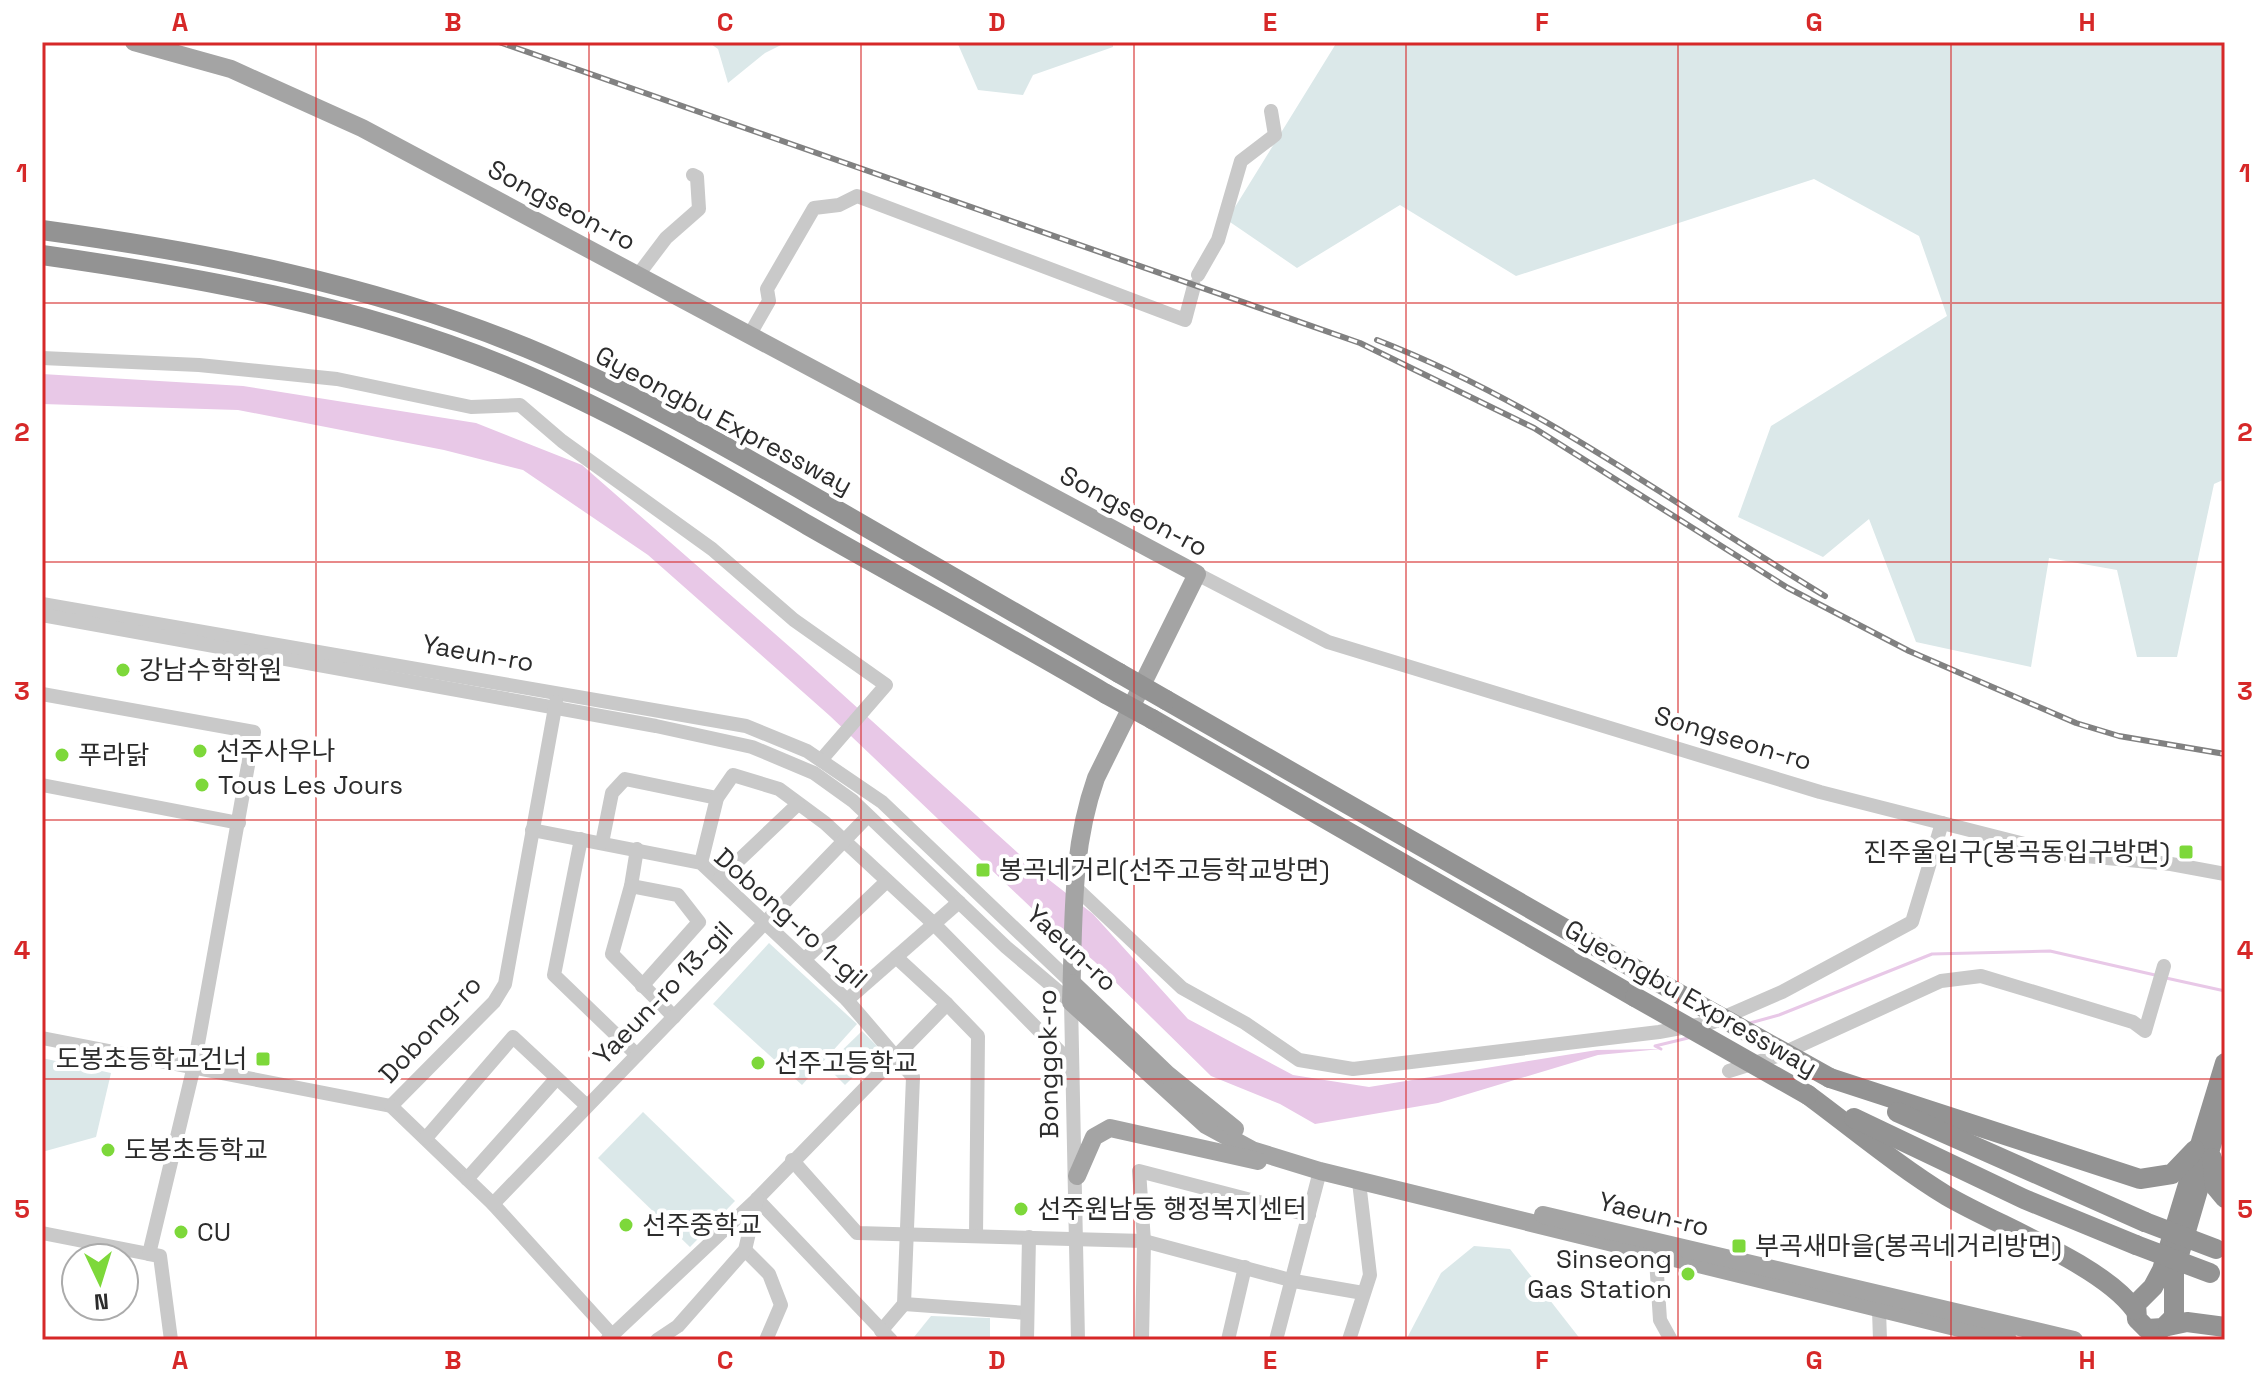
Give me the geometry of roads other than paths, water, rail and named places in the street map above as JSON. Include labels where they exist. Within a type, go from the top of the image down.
[{"type":"highway","name":"Gyeongbu Expressway","points":[[42,230],[196,252],[279,269],[434,314],[527,348],[660,410],[1830,1078],[1960,1142],[2145,1222],[2221,1250]]},
{"type":"highway","name":"Gyeongbu Expressway","points":[[42,255],[258,290],[411,332],[500,364],[593,405],[701,462],[1808,1095],[2011,1193],[2218,1276]]},
{"type":"highway","points":[[2168,1326],[2175,1312],[2171,1292],[2174,1272],[2225,1063]]},
{"type":"highway","points":[[1830,1078],[2140,1179],[2172,1174],[2207,1139]]},
{"type":"highway","points":[[1808,1095],[1949,1197],[2079,1266],[2117,1292],[2135,1310],[2145,1328],[2158,1330],[2187,1322],[2225,1327]]},
{"type":"highway","points":[[2135,1310],[2139,1299],[2153,1287],[2162,1270],[2207,1139],[2225,1098]]},
{"type":"highway","points":[[2207,1139],[2213,1177],[2218,1192],[2225,1198]]},
{"type":"main road","name":"Songseon-ro","points":[[134,42],[184,54],[292,94],[1197,574]]},
{"type":"main road","name":"Bonggok-ro","points":[[1071,1002],[1079,833],[1096,778],[1197,574]]},
{"type":"main road","name":"Yaeun-ro","points":[[1072,983],[1220,1121],[1260,1143],[1304,1158],[1879,1310],[2008,1340]]},
{"type":"main road","name":"Yaeun-ro","points":[[1071,1002],[1206,1125],[1252,1150],[1359,1182],[2074,1340]]},
{"type":"main road","points":[[1077,1176],[1094,1137],[1110,1128],[1320,1171]]},
{"type":"street","points":[[749,336],[769,301],[767,289],[814,208],[839,205],[857,196],[1185,320],[1196,280],[1218,240],[1241,161],[1275,135],[1271,111]]},
{"type":"street","points":[[638,275],[666,238],[699,209],[697,177],[693,175]]},
{"type":"street","points":[[42,358],[199,365],[337,379],[471,407],[520,405],[562,441],[712,549],[794,620],[886,685],[821,760]]},
{"type":"street","name":"Songseon-ro","points":[[1197,574],[1328,642],[1820,792],[2077,856],[2171,864]]},
{"type":"street","name":"Yaeun-ro","points":[[42,604],[556,701],[752,747],[814,773],[868,816],[1071,1002]]},
{"type":"street","name":"Yaeun-ro","points":[[42,615],[556,701],[746,726],[821,760],[882,802],[1072,983]]},
{"type":"street","points":[[42,694],[254,732],[194,1066],[149,1254]]},
{"type":"street","name":"Dobong-ro","points":[[42,1038],[391,1106],[494,1002],[505,984],[556,701]]},
{"type":"street","points":[[701,863],[717,798],[733,775],[779,789],[845,840],[934,924],[1072,1064]]},
{"type":"street","points":[[602,843],[612,793],[625,779],[717,798]]},
{"type":"street","points":[[42,785],[239,823]]},
{"type":"street","points":[[719,879],[798,804]]},
{"type":"street","name":"Yaeun-ro 13-gil","points":[[493,1204],[868,816]]},
{"type":"street","points":[[1075,887],[1182,988],[1245,1023],[1299,1060],[1353,1069],[1659,1032],[1713,1022],[1782,992],[1912,922],[1942,823]]},
{"type":"street","name":"Dobong-ro 1-gil","points":[[532,830],[701,863],[806,958],[896,1053],[913,1077],[904,1304]]},
{"type":"street","points":[[581,839],[554,975],[637,1055]]},
{"type":"street","points":[[637,849],[631,886],[612,954],[674,1017]]},
{"type":"street","points":[[2171,864],[2225,863]]},
{"type":"street","points":[[2171,864],[2225,874]]},
{"type":"street","points":[[806,958],[887,881]]},
{"type":"street","points":[[631,886],[678,895],[699,922],[642,986]]},
{"type":"street","points":[[847,1000],[959,902]]},
{"type":"street","points":[[896,957],[978,1036],[976,1236]]},
{"type":"street","points":[[1729,1071],[1777,1056],[1941,981],[1981,976],[2133,1022],[2145,1031],[2164,966]]},
{"type":"street","name":"Bonggok-ro","points":[[1071,1002],[1078,1340]]},
{"type":"street","points":[[391,1106],[493,1204],[610,1337],[757,1199],[947,1004]]},
{"type":"street","points":[[426,1138],[513,1037],[587,1106]]},
{"type":"street","points":[[467,1179],[556,1079]]},
{"type":"street","points":[[792,1160],[857,1233],[1029,1237],[1078,1242],[1144,1241],[1294,1281],[1363,1293]]},
{"type":"street","points":[[1142,1340],[1144,1241],[1139,1171],[1309,1215]]},
{"type":"street","points":[[1276,1340],[1294,1281],[1320,1171]]},
{"type":"street","points":[[1349,1340],[1370,1275],[1359,1182]]},
{"type":"street","points":[[657,1340],[678,1326],[745,1250],[757,1199]]},
{"type":"street","points":[[757,1199],[886,1336],[904,1304],[1027,1313]]},
{"type":"street","points":[[42,1233],[160,1256],[171,1340]]},
{"type":"street","points":[[1027,1340],[1029,1237]]},
{"type":"street","points":[[1655,1249],[1660,1320],[1671,1340]]},
{"type":"street","points":[[745,1250],[769,1274],[781,1305],[766,1340]]},
{"type":"street","points":[[1228,1340],[1245,1267]]},
{"type":"street","points":[[1879,1310],[1880,1340]]},
{"type":"waterway","points":[[1750,1023],[1779,1015],[1932,954],[2050,951],[2155,975]]},
{"type":"waterway","points":[[2166,978],[2225,991]]},
{"type":"waterway","points":[[1661,1049],[1655,1046],[1688,1038]]},
{"type":"railway","points":[[499,42],[1360,343],[1534,428],[1788,588],[1909,651],[2076,723],[2119,736],[2225,754]]},
{"type":"railway","points":[[1377,340],[1436,365],[1551,425],[1825,596]]},
{"type":"place","name":"강남수학학원","points":[[123,670]]},
{"type":"place","name":"선주사우나","points":[[200,751]]},
{"type":"place","name":"푸라닭","points":[[62,755]]},
{"type":"place","name":"Tous Les Jours","points":[[202,785]]},
{"type":"place","name":"진주울입구(봉곡동입구방면)","points":[[2186,852]]},
{"type":"place","name":"봉곡네거리(선주고등학교방면)","points":[[983,870]]},
{"type":"place","name":"도봉초등학교건너","points":[[263,1059]]},
{"type":"place","name":"선주고등학교","points":[[758,1063]]},
{"type":"place","name":"도봉초등학교","points":[[108,1150]]},
{"type":"place","name":"선주원남동 행정복지센터","points":[[1021,1209]]},
{"type":"place","name":"선주중학교","points":[[626,1225]]},
{"type":"place","name":"CU","points":[[181,1232]]},
{"type":"place","name":"부곡새마을(봉곡네거리방면)","points":[[1739,1246]]},
{"type":"place","name":"Sinseong Gas Station","points":[[1688,1274]]}]
